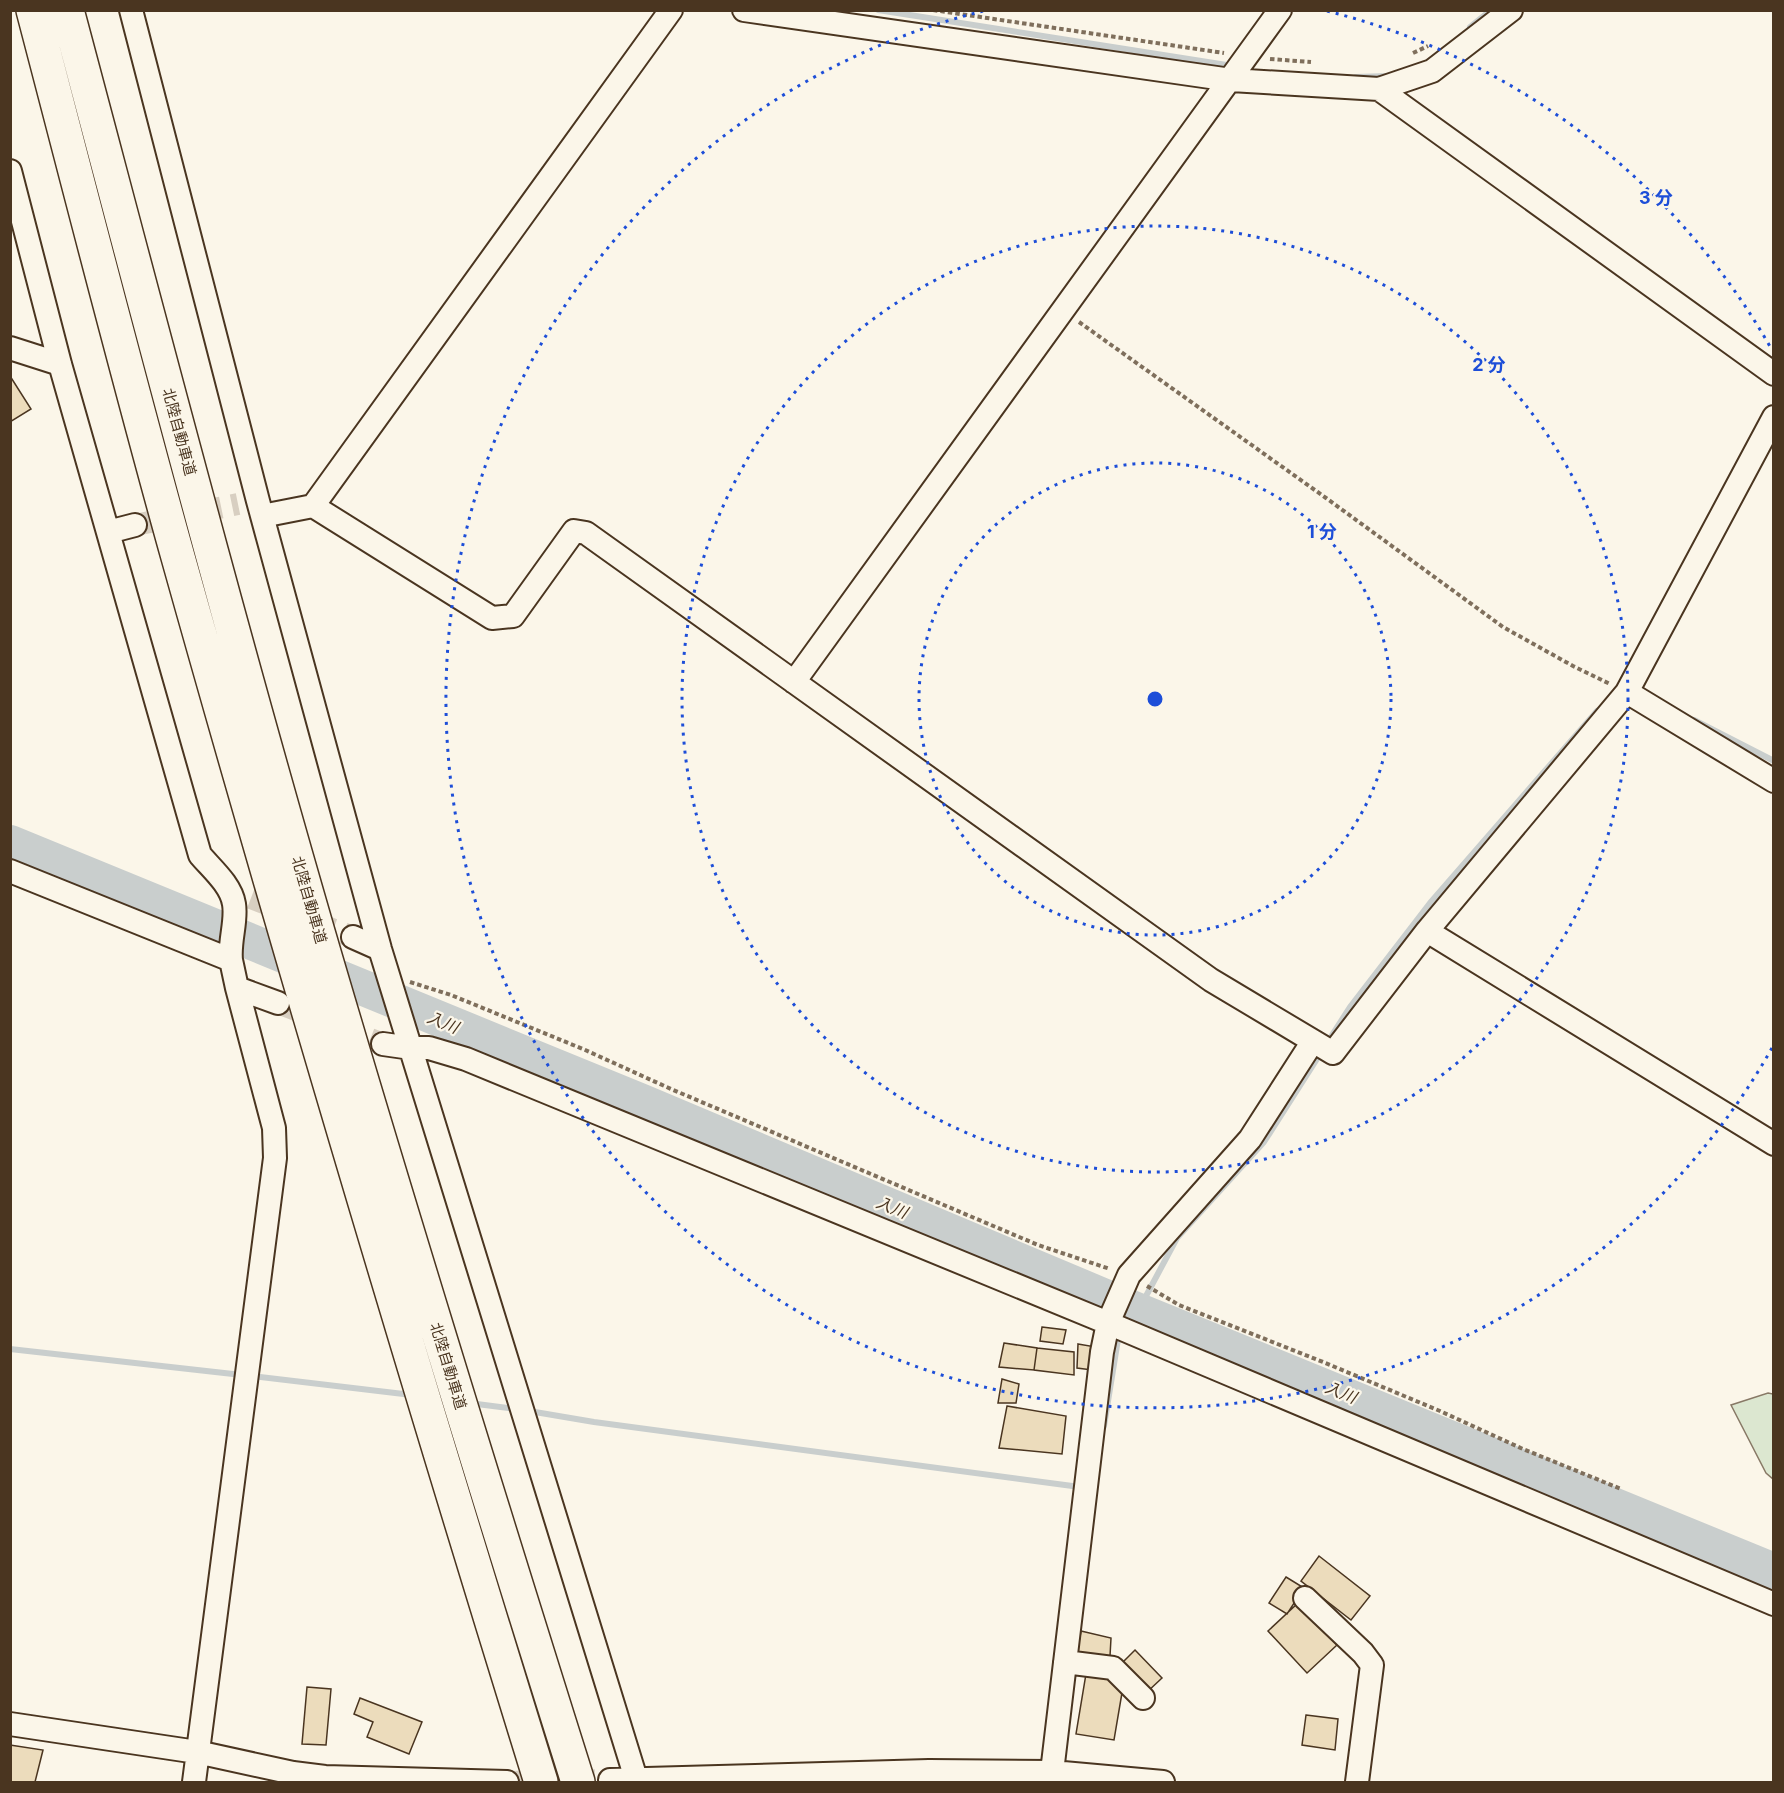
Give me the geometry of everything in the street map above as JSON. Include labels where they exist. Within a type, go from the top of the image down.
[{"type":"highway","points":[[33,10],[173,540],[282,925],[292,1005],[415,1375],[541,1782]]},
{"type":"highway","name":"北陸自動車道","points":[[67,10],[205,531],[318,933],[448,1370],[578,1782]]},
{"type":"street","points":[[131,10],[252,507],[380,949],[636,1781]]},
{"type":"street","points":[[314,506],[670,10]]},
{"type":"street","points":[[744,10],[1231,80],[1379,89],[1432,71],[1511,10]]},
{"type":"street","points":[[794,682],[1280,10]]},
{"type":"street","points":[[1379,89],[1773,374]]},
{"type":"street","points":[[10,171],[60,363],[200,855],[240,895],[235,905],[230,948],[231,960],[274,1128],[275,1158],[194,1782]]},
{"type":"street","points":[[10,348],[60,363]]},
{"type":"street","points":[[252,507],[314,506],[492,618],[513,616],[574,531],[586,533],[1211,980],[1333,1053],[1427,931],[1627,692],[1773,417]]},
{"type":"street","points":[[108,532],[135,525]]},
{"type":"street","points":[[1627,692],[1773,781]]},
{"type":"street","points":[[10,871],[231,960]]},
{"type":"street","points":[[1427,931],[1773,1144]]},
{"type":"street","points":[[353,937],[380,949]]},
{"type":"street","points":[[237,988],[292,1005]]},
{"type":"street","points":[[383,1044],[408,1038],[429,1048],[466,1059],[1108,1323],[1773,1604]]},
{"type":"street","points":[[1052,1772],[1102,1352],[1108,1323],[1127,1279],[1250,1139],[1313,1041]]},
{"type":"street","points":[[1305,1598],[1364,1653],[1372,1665],[1357,1782]]},
{"type":"street","points":[[1065,1662],[1113,1668],[1143,1698]]},
{"type":"street","points":[[10,1724],[197,1752],[293,1773],[340,1778],[507,1782]]},
{"type":"street","points":[[610,1780],[928,1777],[1052,1772],[1163,1782]]},
{"type":"path","points":[[933,10],[1246,57],[1315,62]]},
{"type":"path","points":[[1405,58],[1436,42]]},
{"type":"path","points":[[1064,311],[1503,627],[1573,666],[1627,692]]},
{"type":"path","points":[[389,975],[451,995],[550,1036],[1038,1245],[1127,1279],[1179,1305],[1345,1371],[1523,1449],[1622,1489]]},
{"type":"green space","points":[[1768,1393],[1773,1394],[1773,1479],[1766,1473],[1731,1405]]},
{"type":"building","points":[[10,376],[31,409],[10,422]]},
{"type":"building","points":[[1042,1327],[1066,1330],[1063,1344],[1040,1341]]},
{"type":"building","points":[[1004,1343],[1037,1348],[1034,1370],[999,1367]]},
{"type":"building","points":[[1078,1344],[1096,1347],[1092,1370],[1077,1368]]},
{"type":"building","points":[[1037,1348],[1074,1352],[1074,1375],[1034,1370]]},
{"type":"building","points":[[1002,1379],[1019,1384],[1016,1403],[998,1403]]},
{"type":"building","points":[[1007,1406],[1066,1416],[1062,1454],[999,1448]]},
{"type":"building","points":[[1319,1556],[1370,1596],[1351,1620],[1301,1581]]},
{"type":"building","points":[[1286,1577],[1304,1588],[1287,1614],[1269,1603]]},
{"type":"building","points":[[1298,1603],[1337,1645],[1307,1673],[1268,1631]]},
{"type":"building","points":[[1081,1631],[1111,1638],[1110,1656],[1077,1653]]},
{"type":"building","points":[[1135,1650],[1162,1678],[1146,1693],[1119,1666]]},
{"type":"building","points":[[1086,1674],[1124,1681],[1114,1740],[1076,1734]]},
{"type":"building","points":[[307,1687],[331,1689],[326,1745],[302,1744]]},
{"type":"building","points":[[360,1698],[422,1722],[409,1754],[367,1737],[373,1722],[354,1714]]},
{"type":"building","points":[[1306,1715],[1338,1719],[1335,1750],[1302,1745]]},
{"type":"building","points":[[10,1745],[43,1750],[35,1782],[10,1782]]},
{"type":"waterway","points":[[878,10],[1233,66]]},
{"type":"waterway","points":[[1470,27],[1491,10]]},
{"type":"waterway","points":[[1356,77],[1388,76]]},
{"type":"waterway","points":[[1138,1311],[1177,1238],[1264,1142],[1350,1007],[1430,903],[1597,711]]},
{"type":"waterway","points":[[1694,720],[1774,761]]},
{"type":"waterway","name":"入川","points":[[10,843],[642,1102],[1129,1307],[1774,1571]]},
{"type":"waterway","points":[[1122,1323],[1129,1307]]},
{"type":"waterway","points":[[1104,1426],[1119,1333]]},
{"type":"waterway","points":[[10,1349],[242,1375]]},
{"type":"waterway","points":[[252,1376],[412,1395]]},
{"type":"waterway","points":[[469,1403],[516,1409]]},
{"type":"waterway","points":[[529,1411],[594,1422],[1080,1487]]},
{"type":"tunnel","points":[[135,525],[238,504]]},
{"type":"tunnel","points":[[251,898],[353,937]]},
{"type":"tunnel","points":[[278,1003],[383,1044]]},
{"type":"tunnel","points":[[507,1782],[610,1780]]}]
